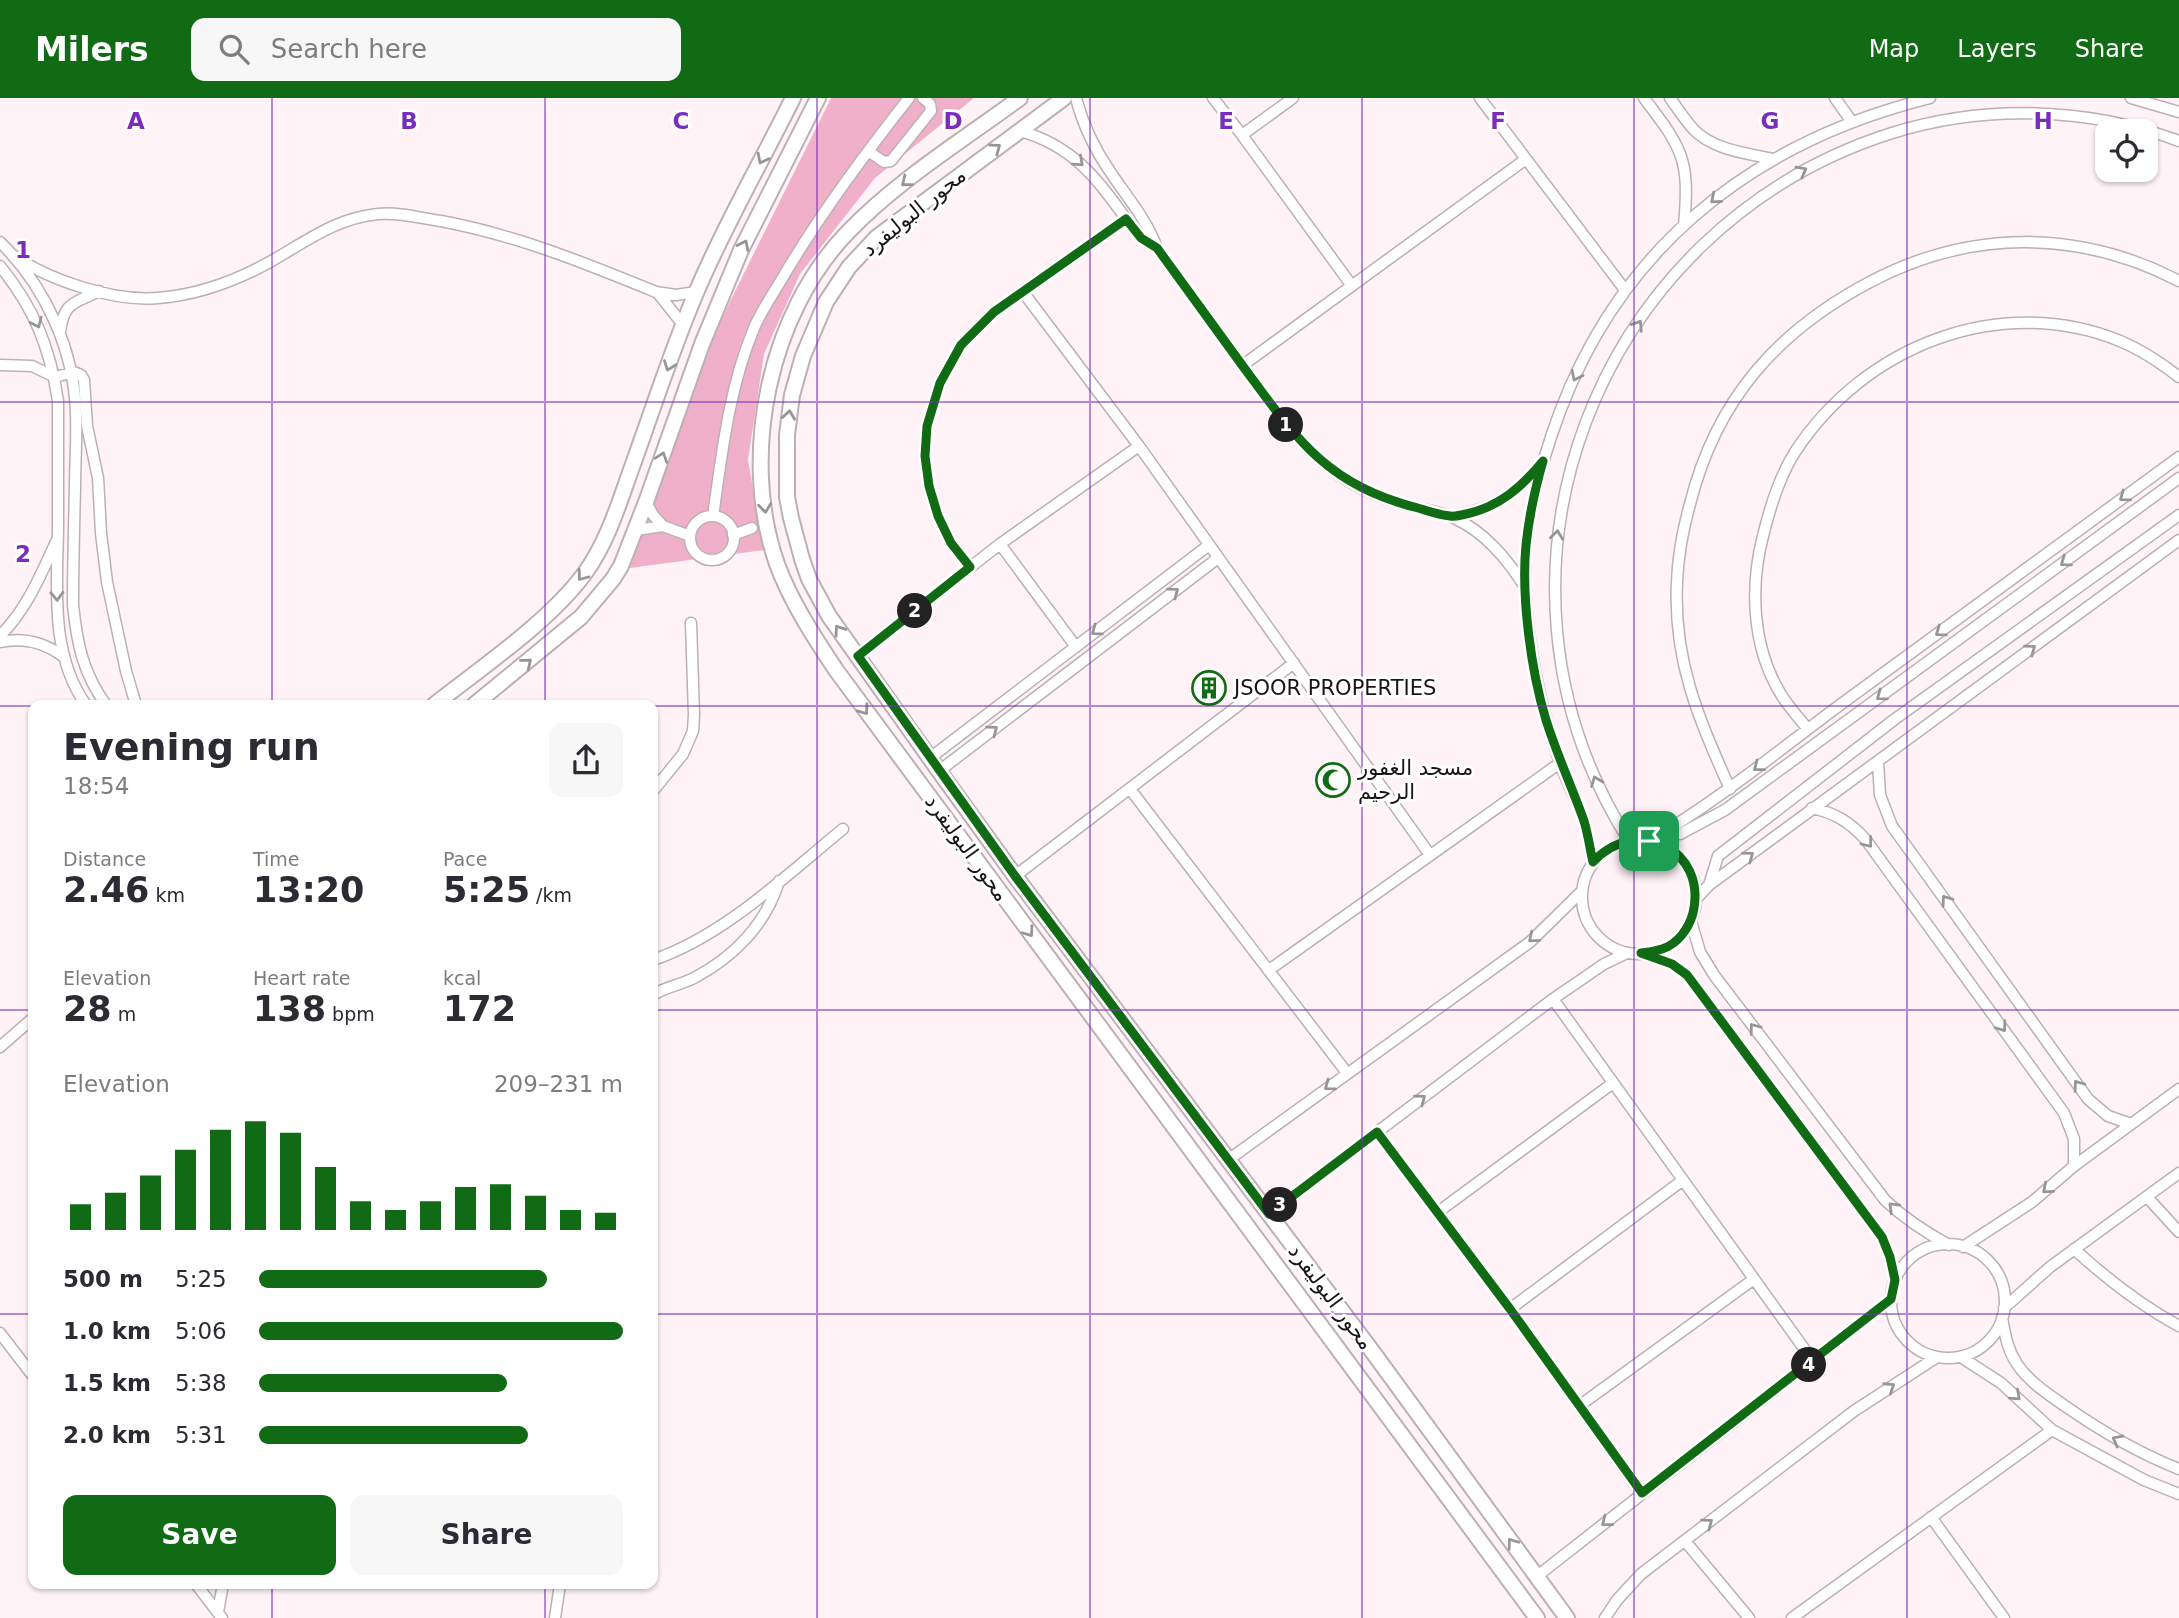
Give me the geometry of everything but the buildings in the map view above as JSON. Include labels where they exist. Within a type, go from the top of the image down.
[{"type":"street","points":[[440,700],[555,607],[590,564],[607,533],[696,292],[793,98]]},
{"type":"street","points":[[480,700],[581,617],[613,579],[636,530],[702,344],[741,250],[818,98]]},
{"type":"street","points":[[713,516],[728,415],[739,371],[755,326],[798,252],[868,151],[909,98]]},
{"type":"street","points":[[868,151],[884,162],[891,161],[931,111],[930,104],[922,98]]},
{"type":"street","name":"محور البوليفرد","points":[[1020,98],[912,177],[848,232],[821,264],[799,300],[770,382],[763,426],[762,476],[765,514],[778,565],[811,631],[843,680],[1536,1618]]},
{"type":"street","name":"محور البوليفرد","points":[[1064,98],[893,224],[863,252],[826,302],[803,356],[792,395],[787,435],[786,477],[790,518],[802,559],[829,616],[939,771],[1372,1351],[1567,1618]]},
{"type":"street","points":[[1076,98],[1083,122],[1098,154],[1143,218],[1157,248],[1286,424],[1310,452],[1338,475],[1370,492],[1405,505],[1452,517],[1476,531],[1512,566],[1525,587]]},
{"type":"street","points":[[1213,98],[1352,286]]},
{"type":"street","points":[[1242,135],[1293,98]]},
{"type":"street","points":[[1480,98],[1625,290]]},
{"type":"street","points":[[1644,98],[1671,133],[1685,166],[1687,184],[1684,225]]},
{"type":"street","points":[[1670,98],[1687,122],[1705,139],[1727,148],[1773,159]]},
{"type":"street","points":[[1835,98],[1852,122]]},
{"type":"street","points":[[1593,862],[1584,822],[1560,763],[1537,686],[1525,587],[1526,547],[1532,501],[1560,410],[1601,329],[1625,290],[1684,225],[1724,191],[1804,142],[1890,108],[1930,98]]},
{"type":"street","points":[[2132,98],[2179,112]]},
{"type":"street","points":[[1629,841],[1603,797],[1570,709],[1556,634],[1556,546],[1566,482],[1586,419],[1615,360],[1671,277],[1729,220],[1784,181],[1869,140],[1908,128],[1952,118],[2001,113],[2057,114],[2127,126],[2179,141]]},
{"type":"street","points":[[1020,131],[1045,139],[1078,160],[1141,238],[1157,248]]},
{"type":"street","points":[[1242,365],[1526,159]]},
{"type":"street","points":[[0,242],[26,265],[54,278],[99,292],[156,298],[198,292],[240,278],[322,231],[349,219],[398,214],[452,223],[529,243],[656,292],[676,295],[696,292]]},
{"type":"street","points":[[970,567],[951,543],[938,516],[929,486],[925,456],[927,426],[940,383],[961,345],[994,312],[1126,219]]},
{"type":"street","points":[[1730,789],[1690,693],[1679,638],[1676,582],[1684,527],[1697,476],[1727,410],[1755,371],[1788,336],[1837,300],[1893,269],[1968,246],[2007,242],[2046,242],[2077,246],[2138,262],[2179,281]]},
{"type":"street","points":[[13,255],[45,302],[60,332],[70,373],[76,412],[72,605],[83,663],[93,687],[102,700]]},
{"type":"street","points":[[0,266],[24,297],[36,320],[55,377],[58,401],[58,623],[72,682],[83,700]]},
{"type":"street","points":[[60,332],[64,314],[71,304],[99,292]]},
{"type":"street","points":[[656,292],[684,326]]},
{"type":"street","points":[[1023,292],[1139,446],[1430,855]]},
{"type":"street","points":[[1808,729],[1779,691],[1765,659],[1755,602],[1757,556],[1777,487],[1794,454],[1815,424],[1840,397],[1908,350],[1951,333],[1996,324],[2042,324],[2082,329],[2120,341],[2156,359],[2179,377]]},
{"type":"street","points":[[0,365],[20,364],[36,359],[48,350]]},
{"type":"street","points":[[20,364],[38,368],[55,377],[70,373],[81,375],[85,383],[87,426],[98,478],[107,582],[135,700]]},
{"type":"street","points":[[858,656],[1000,544],[1139,446]]},
{"type":"street","points":[[1649,841],[1730,789],[2179,457]]},
{"type":"street","points":[[1452,517],[1482,510],[1505,498],[1526,482],[1543,461]]},
{"type":"street","points":[[1664,832],[1680,834],[1725,810],[2179,478]]},
{"type":"street","points":[[646,502],[663,526],[690,536]]},
{"type":"street","points":[[1709,885],[1718,856],[1895,719],[2179,514]]},
{"type":"street","points":[[713,516],[726,522],[733,535],[733,542],[725,555],[712,560],[698,555],[693,549],[690,536],[700,519],[713,516]]},
{"type":"street","points":[[636,530],[663,526]]},
{"type":"street","points":[[733,535],[752,528]]},
{"type":"street","points":[[0,636],[25,607],[58,538]]},
{"type":"street","points":[[1696,899],[1709,885],[1812,808],[2179,540]]},
{"type":"street","points":[[1000,544],[1076,647]]},
{"type":"street","points":[[930,758],[1209,545]]},
{"type":"street","points":[[939,771],[1218,558]]},
{"type":"street","points":[[658,785],[683,754],[693,731],[691,623]]},
{"type":"street","points":[[0,642],[20,639],[39,642],[64,657]]},
{"type":"street","points":[[1015,876],[1294,663]]},
{"type":"street","points":[[1878,762],[1880,795],[1892,825],[2088,1100],[2108,1116],[2132,1124]]},
{"type":"street","points":[[1269,970],[1560,763]]},
{"type":"street","points":[[1130,789],[1347,1073]]},
{"type":"street","points":[[1812,808],[1842,818],[1866,840],[2064,1113],[2074,1139],[2074,1166]]},
{"type":"street","points":[[658,958],[708,934],[741,912],[843,829]]},
{"type":"street","points":[[1629,841],[1649,841],[1680,856],[1693,876],[1696,899],[1691,921],[1671,945],[1661,950],[1627,953],[1605,943],[1589,926],[1584,915],[1582,891],[1593,862],[1609,848],[1629,841]]},
{"type":"street","points":[[658,993],[705,972],[742,943],[766,914],[779,881]]},
{"type":"street","points":[[1228,1160],[1530,942],[1582,891]]},
{"type":"street","points":[[1691,921],[1700,952],[1714,975],[1885,1200],[1904,1218],[1950,1245]]},
{"type":"street","points":[[1269,1214],[1553,999],[1604,964],[1627,953]]},
{"type":"street","points":[[1641,953],[1672,964],[1687,975],[1882,1237],[1895,1280]]},
{"type":"street","points":[[1553,999],[1813,1362]]},
{"type":"street","points":[[0,1047],[28,1022]]},
{"type":"street","points":[[1438,1212],[1613,1083]]},
{"type":"street","points":[[1963,1247],[2032,1202],[2074,1166],[2179,1089]]},
{"type":"street","points":[[1377,1132],[1510,1309],[1642,1493]]},
{"type":"street","points":[[2179,1173],[2027,1286],[2003,1313],[1996,1331],[1987,1343],[1975,1351],[1961,1357],[1937,1357],[1915,1347],[1898,1330],[1892,1315],[1891,1299],[1901,1268],[1923,1250],[1950,1245],[1963,1247],[1984,1258],[1999,1277],[2004,1292],[2003,1313],[2006,1341],[2016,1363],[2032,1382],[2101,1432],[2155,1460],[2179,1469]]},
{"type":"street","points":[[1510,1309],[1683,1180]]},
{"type":"street","points":[[2147,1197],[2179,1232]]},
{"type":"street","points":[[2074,1249],[2112,1283],[2153,1312],[2179,1326]]},
{"type":"street","points":[[1579,1406],[1754,1279]]},
{"type":"street","points":[[1536,1577],[1891,1299]]},
{"type":"street","points":[[0,1333],[28,1369]]},
{"type":"street","points":[[1605,1618],[1628,1586],[1641,1574],[1854,1411],[1937,1357]]},
{"type":"street","points":[[1961,1357],[2001,1383],[2052,1430],[2144,1480],[2179,1494]]},
{"type":"street","points":[[1792,1618],[2052,1430]]},
{"type":"street","points":[[1931,1517],[2004,1618]]},
{"type":"street","points":[[1685,1541],[1749,1618]]},
{"type":"street","points":[[200,1589],[220,1615]]},
{"type":"street","points":[[220,1615],[223,1589]]},
{"type":"street","points":[[555,1618],[559,1589]]},
{"type":"shaded area","points":[[831,98],[974,98],[875,178],[800,274],[764,354],[748,460],[764,550],[630,568],[696,370]]},
{"type":"place","name":"JSOOR PROPERTIES","points":[[1209,688]]},
{"type":"place","name":"مسجد الغفور الرحيم","points":[[1333,780]]},
{"type":"route","points":[[1126,219],[1141,238],[1157,248],[1286,424],[1310,452],[1338,475],[1370,492],[1405,505],[1452,517],[1482,510],[1505,498],[1526,482],[1543,461],[1532,501],[1526,547],[1525,587],[1537,686],[1560,763],[1584,822],[1593,862],[1619,843],[1649,841],[1671,849],[1680,856],[1693,876],[1696,899],[1691,921],[1679,938],[1661,950],[1641,953],[1672,964],[1687,975],[1882,1237],[1895,1280],[1891,1299],[1642,1493],[1510,1309],[1377,1132],[1269,1214],[1015,876],[858,656],[970,567],[951,543],[938,516],[929,486],[925,456],[927,426],[940,383],[961,345],[994,312],[1126,219]]}]
